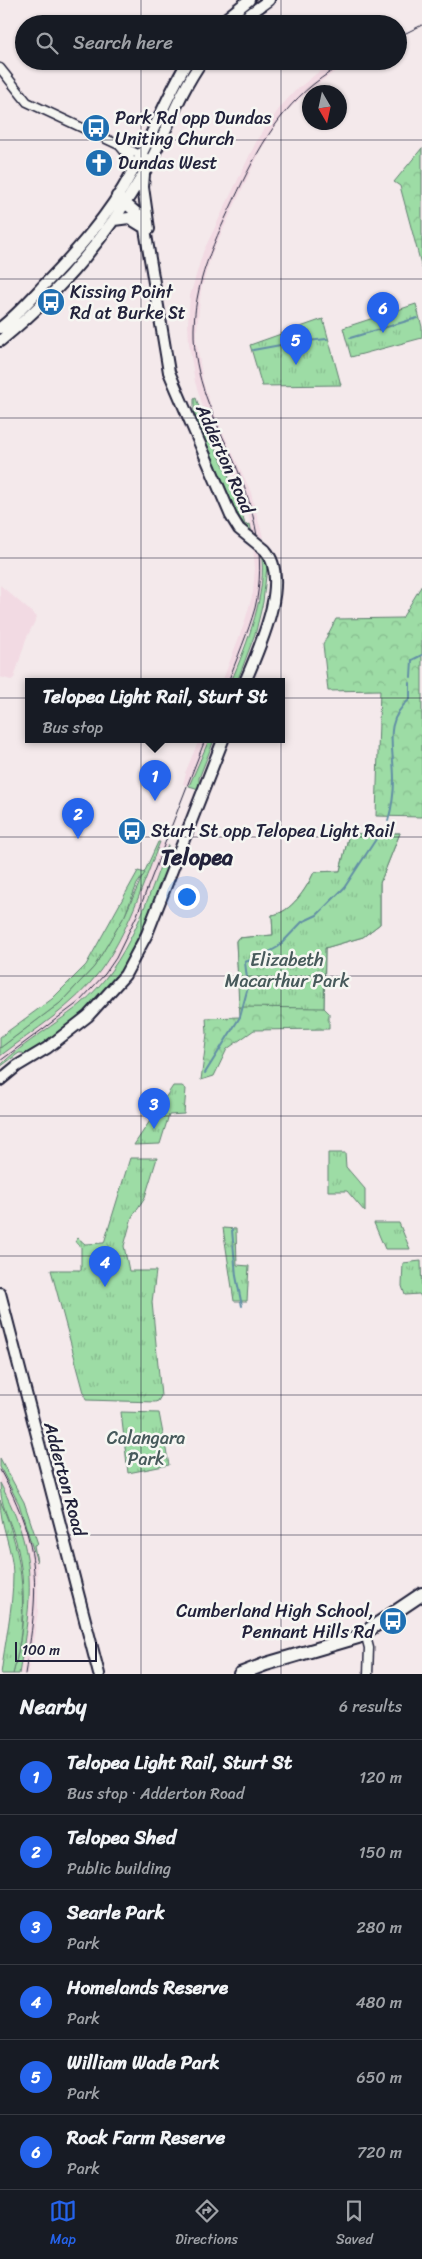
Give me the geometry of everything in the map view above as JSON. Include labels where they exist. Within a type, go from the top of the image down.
[{"type":"highway","points":[[240,1674],[365,1633],[422,1594]]},
{"type":"main road","points":[[248,15],[269,0]]},
{"type":"main road","points":[[229,15],[244,1]]},
{"type":"main road","points":[[0,328],[20,310],[79,247],[144,174],[147,157],[175,82],[182,70]]},
{"type":"main road","points":[[0,341],[66,279],[114,220],[131,175],[147,157],[183,90],[196,70]]},
{"type":"main road","name":"Adderton Road","points":[[144,174],[143,187],[151,242],[151,263]]},
{"type":"main road","name":"Adderton Road","points":[[121,199],[139,215],[145,229],[169,372],[231,516],[239,529],[265,550],[273,560],[276,571],[272,605],[265,630],[247,678]]},
{"type":"main road","points":[[114,220],[130,218],[145,229]]},
{"type":"main road","points":[[0,1080],[17,1066],[47,1048],[101,1004],[125,975],[138,954],[162,898],[222,743]]},
{"type":"main road","points":[[0,1085],[39,1057],[47,1048]]},
{"type":"main road","name":"Adderton Road","points":[[0,1293],[99,1674]]},
{"type":"street","points":[[244,1],[248,15]]},
{"type":"street","points":[[0,68],[27,102],[147,157]]},
{"type":"street","points":[[118,144],[130,158],[131,175]]},
{"type":"street","points":[[365,1633],[368,1648],[368,1674]]},
{"type":"shaded area","points":[[322,70],[337,70],[316,85],[302,85]]},
{"type":"shaded area","points":[[302,85],[302,97],[286,112],[270,134],[254,164],[212,253],[201,290],[196,338],[203,382],[212,409],[250,490],[263,537],[259,537],[263,577],[256,611],[232,678],[224,678],[244,624],[253,593],[255,568],[248,511],[206,416],[195,382],[189,343],[190,296],[203,252],[258,138],[282,105]]},
{"type":"shaded area","points":[[0,585],[37,617],[26,639],[14,678],[11,680],[0,677]]},
{"type":"shaded area","points":[[198,743],[208,743],[189,786],[183,784],[185,773]]},
{"type":"shaded area","points":[[160,842],[168,845],[150,892],[119,959],[105,979],[81,1004],[0,1065],[0,1056],[68,1004],[99,973],[120,939]]},
{"type":"shaded area","points":[[0,1467],[19,1504],[37,1562],[38,1611],[28,1674],[19,1674],[29,1608],[30,1585],[28,1564],[17,1518],[0,1483]]},
{"type":"green space","points":[[422,148],[422,268],[400,186],[394,182]]},
{"type":"green space","points":[[416,304],[422,327],[422,338],[351,357],[343,328]]},
{"type":"green space","points":[[323,319],[341,385],[262,386],[250,345]]},
{"type":"green space","points":[[196,398],[207,430],[235,492],[245,525],[250,524],[252,534],[242,526],[194,414],[194,399]]},
{"type":"green space","points":[[261,553],[267,567],[263,602],[256,631],[238,678],[233,678],[255,618],[262,584]]},
{"type":"green space","points":[[422,585],[422,817],[376,816],[380,690],[328,691],[323,644],[336,619],[402,618]]},
{"type":"green space","points":[[208,743],[213,743],[199,778],[199,789],[189,786]]},
{"type":"green space","name":"Elizabeth Macarthur Park","points":[[400,833],[380,883],[380,924],[363,937],[325,948],[324,1008],[329,1013],[329,1029],[254,1030],[227,1049],[214,1076],[201,1080],[207,1034],[206,1018],[240,1017],[236,941],[238,938],[273,935],[272,915],[286,910],[298,899],[314,872],[340,871],[349,834]]},
{"type":"green space","name":"Elizabeth Macarthur Park","points":[[400,833],[380,883],[380,924],[363,937],[325,948],[324,1008],[239,1007],[236,941],[238,938],[273,935],[272,915],[286,910],[298,899],[314,872],[340,871],[349,834]]},
{"type":"green space","points":[[158,842],[160,842],[127,925],[100,971],[90,984],[66,1006],[0,1056],[0,1048],[60,1003],[94,967],[125,915]]},
{"type":"green space","points":[[168,845],[166,860],[169,861],[174,852],[141,939],[120,975],[92,1005],[60,1032],[27,1057],[23,1053],[19,1053],[0,1067],[13,1054],[81,1004],[111,970],[124,951],[144,909]]},
{"type":"green space","points":[[138,871],[145,873],[137,884],[125,915],[94,967],[60,1003],[0,1048],[0,1037],[52,999],[86,965]]},
{"type":"green space","points":[[173,1086],[182,1086],[186,1089],[184,1114],[169,1115],[160,1144],[134,1145]]},
{"type":"green space","points":[[328,1153],[345,1153],[346,1167],[365,1189],[365,1212],[347,1191],[328,1191]]},
{"type":"green space","points":[[130,1158],[157,1158],[145,1197],[132,1217],[124,1246],[129,1271],[156,1271],[152,1302],[161,1396],[155,1402],[86,1400],[51,1270],[81,1270],[81,1247],[75,1242],[78,1238],[85,1244],[104,1243]]},
{"type":"green space","points":[[374,1223],[399,1223],[410,1249],[385,1249]]},
{"type":"green space","points":[[223,1228],[236,1229],[237,1265],[249,1266],[247,1301],[234,1301]]},
{"type":"green space","points":[[421,1261],[422,1298],[419,1294],[405,1295],[402,1286],[403,1263]]},
{"type":"green space","name":"Calangara Park","points":[[121,1412],[159,1413],[169,1465],[128,1473]]},
{"type":"green space","points":[[0,1458],[24,1502],[38,1544],[34,1545],[37,1562],[19,1504],[0,1467]]},
{"type":"green space","points":[[0,1483],[13,1509],[27,1555],[29,1599],[19,1674],[13,1674],[22,1624],[22,1575],[16,1541],[3,1506]]},
{"type":"green space","points":[[0,1500],[15,1543],[22,1586],[21,1630],[13,1674],[1,1674],[13,1575]]},
{"type":"waterway","points":[[350,338],[417,318]]},
{"type":"waterway","points":[[253,350],[327,339]]},
{"type":"waterway","points":[[411,677],[412,660],[422,655]]},
{"type":"waterway","points":[[388,821],[394,784],[393,726],[401,708],[410,699],[410,683]]},
{"type":"waterway","points":[[205,1073],[240,1017],[248,987],[245,962],[262,956],[278,947],[302,922],[317,915],[344,888],[382,830]]},
{"type":"waterway","points":[[232,1230],[236,1276],[242,1306]]},
{"type":"tram line","points":[[407,32],[422,25]]},
{"type":"tram line","points":[[230,678],[255,608],[260,570],[259,552],[253,515],[241,478],[219,429],[201,381],[195,347],[195,309],[210,253],[225,218],[262,145],[285,112],[298,98],[333,70]]},
{"type":"tram line","points":[[0,1061],[79,1002],[105,974],[116,958],[137,915],[204,743]]},
{"type":"tram line","points":[[0,1470],[24,1523],[34,1570],[33,1617],[25,1674]]},
{"type":"place","name":"Park Rd opp Dundas Uniting Church","points":[[96,128]]},
{"type":"place","name":"Dundas West","points":[[99,163]]},
{"type":"place","name":"Kissing Point Rd at Burke St","points":[[51,302]]},
{"type":"place","name":"Rock Farm Reserve","points":[[383,333]]},
{"type":"place","name":"William Wade Park","points":[[296,365]]},
{"type":"place","name":"Telopea Light Rail, Sturt St","points":[[155,801]]},
{"type":"place","name":"Sturt St opp Telopea Light Rail","points":[[132,831]]},
{"type":"place","name":"Telopea Shed","points":[[78,839]]},
{"type":"place","name":"Searle Park","points":[[154,1129]]},
{"type":"place","name":"Homelands Reserve","points":[[105,1287]]},
{"type":"place","name":"Cumberland High School, Pennant Hills Rd","points":[[393,1621]]},
{"type":"district","name":"Telopea","points":[[197,857]]}]
